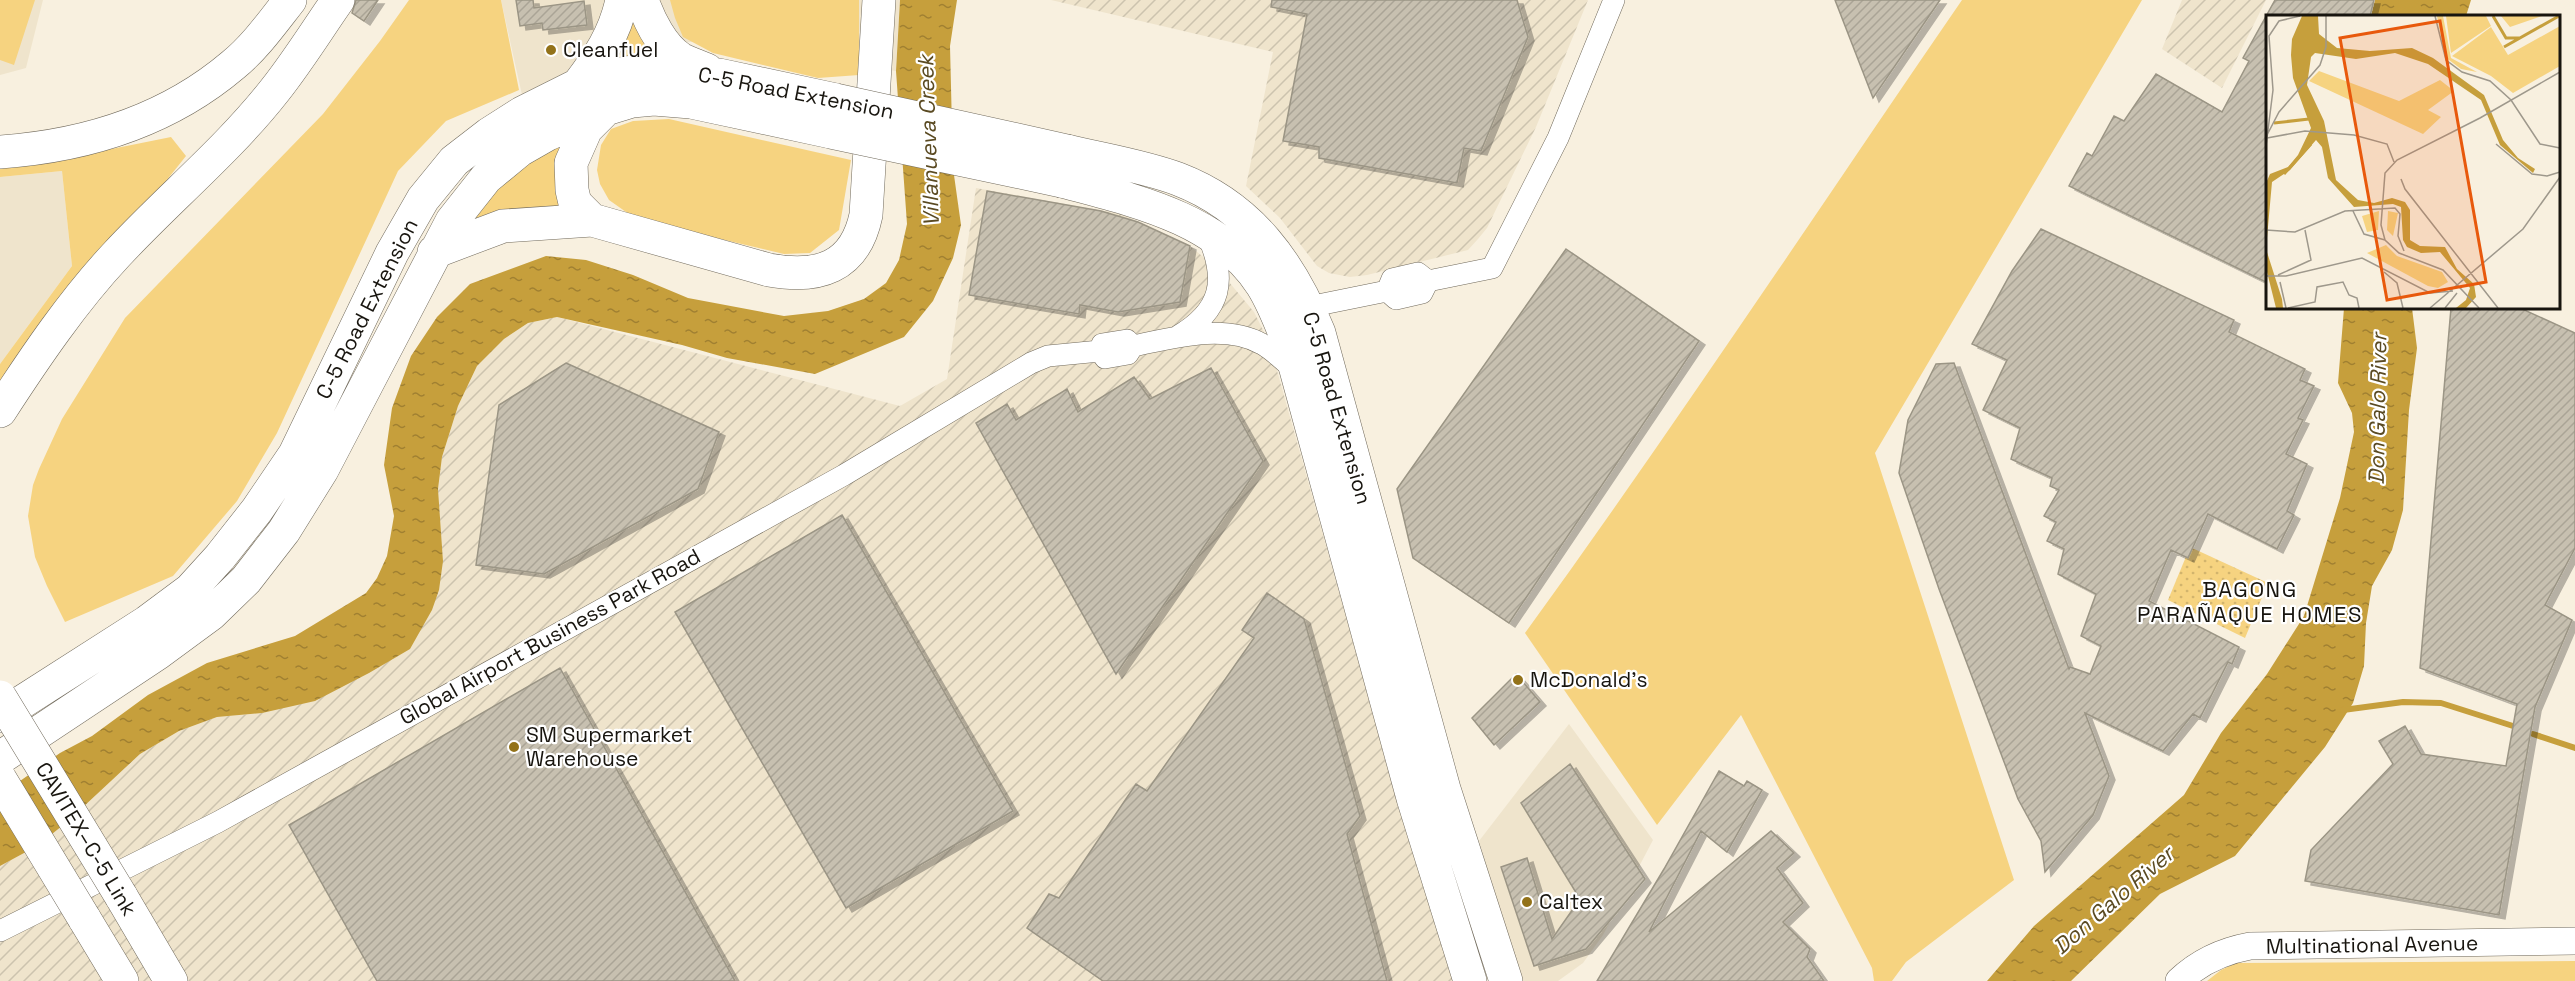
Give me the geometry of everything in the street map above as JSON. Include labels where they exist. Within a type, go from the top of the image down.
[{"type":"main road","points":[[0,152],[89,138],[140,123],[168,110],[234,65],[258,41],[290,0]]},
{"type":"main road","points":[[0,411],[94,281],[130,240],[203,170],[243,127],[276,88],[338,0]]},
{"type":"main road","points":[[578,85],[601,56],[622,0]]},
{"type":"main road","points":[[642,0],[658,34],[669,48],[680,58],[719,75]]},
{"type":"main road","points":[[434,252],[503,226],[592,220],[769,270],[791,274],[825,269],[846,256],[860,238],[866,215],[879,0]]},
{"type":"main road","name":"C-5 Road Extension","points":[[0,716],[147,622],[197,582],[257,510],[295,454],[392,253],[423,199],[454,161],[489,134],[522,113],[578,85],[626,73],[662,69],[719,75],[836,100],[1065,166],[1166,211],[1208,235],[1248,266],[1262,285],[1276,311],[1289,344],[1428,794],[1506,981]]},
{"type":"main road","name":"C-5 Road Extension","points":[[0,758],[158,654],[211,614],[246,580],[284,531],[322,470],[452,221],[486,178],[520,150],[548,134],[606,109],[632,101],[654,99],[691,102],[831,132],[1065,166],[1147,169],[1180,180],[1212,196],[1243,218],[1270,245],[1289,270],[1308,307],[1327,362],[1470,981]]},
{"type":"main road","points":[[592,220],[575,203],[572,190],[572,163],[586,129],[606,109]]},
{"type":"main road","name":"CAVITEX–C-5 Link","points":[[0,697],[171,981]]},
{"type":"main road","name":"CAVITEX–C-5 Link","points":[[0,778],[122,981]]},
{"type":"street","points":[[1308,307],[1387,291],[1396,299],[1422,293],[1428,280],[1492,268],[1558,138],[1614,0]]},
{"type":"street","name":"Global Airport Business Park Road","points":[[1177,337],[1193,327],[1203,316],[1213,303],[1218,289],[1220,274],[1218,261],[1208,235]]},
{"type":"street","name":"Global Airport Business Park Road","points":[[0,931],[218,822],[843,475],[1031,363],[1048,356],[1100,351],[1102,344],[1119,341],[1127,340],[1133,346],[1177,337],[1211,334],[1247,338],[1272,351],[1296,372]]},
{"type":"street","name":"Multinational Avenue","points":[[2179,981],[2211,958],[2229,950],[2250,946],[2575,941]]},
{"type":"shaded area","points":[[0,0],[43,0],[26,68],[0,75]]},
{"type":"shaded area","points":[[0,0],[35,0],[14,65],[0,60]]},
{"type":"shaded area","points":[[409,0],[501,0],[519,90],[446,121],[398,171],[277,433],[237,501],[173,576],[65,622],[35,557],[28,516],[33,485],[62,419],[125,318],[323,114]]},
{"type":"shaded area","points":[[501,0],[900,0],[896,71],[706,41],[626,46],[522,95]]},
{"type":"shaded area","points":[[670,0],[859,0],[859,75],[818,78],[713,53],[683,37]]},
{"type":"shaded area","points":[[1051,0],[1588,0],[1536,127],[1487,228],[1478,239],[1468,250],[1367,275],[1350,277],[1329,273],[1317,266],[1280,218],[1246,186],[1273,52]]},
{"type":"shaded area","points":[[1962,0],[2142,0],[1875,453],[2014,880],[1906,962],[1892,981],[1874,981],[1872,968],[1741,715],[1657,825],[1525,633],[1691,397]]},
{"type":"shaded area","points":[[2182,0],[2266,0],[2222,88],[2162,49]]},
{"type":"shaded area","points":[[632,5],[659,55],[615,59]]},
{"type":"shaded area","points":[[669,119],[851,160],[839,230],[810,253],[784,254],[636,219],[609,200],[600,184],[597,170],[601,145],[611,129],[633,121]]},
{"type":"shaded area","points":[[171,137],[186,156],[0,389],[0,364],[72,266],[62,171],[0,177],[0,164],[67,158]]},
{"type":"shaded area","points":[[560,146],[558,160],[570,213],[462,226],[501,184],[527,164]]},
{"type":"shaded area","points":[[62,171],[72,266],[0,364],[0,177]]},
{"type":"shaded area","points":[[976,188],[1121,214],[1190,246],[1219,270],[1254,312],[1269,342],[1397,799],[1458,981],[0,981],[0,866],[37,846],[67,822],[140,754],[179,731],[217,717],[262,713],[443,561],[438,490],[442,457],[458,406],[477,366],[504,339],[528,323],[557,317],[900,406],[947,379]]},
{"type":"shaded area","points":[[2190,547],[2268,583],[2245,638],[2168,600]]},
{"type":"shaded area","points":[[1569,724],[1653,840],[1603,935],[1583,963],[1558,981],[1519,981],[1479,841]]},
{"type":"shaded area","points":[[2575,961],[2575,981],[2207,981],[2221,970],[2236,963]]},
{"type":"water","name":"Villanueva Creek","points":[[900,0],[957,0],[950,46],[953,168],[961,225],[953,258],[933,301],[904,337],[815,374],[727,358],[682,345],[557,317],[528,323],[504,339],[477,366],[458,406],[442,457],[438,489],[443,561],[439,590],[432,610],[410,649],[315,701],[262,713],[217,717],[179,731],[140,754],[67,822],[37,846],[0,866],[0,795],[60,753],[92,736],[148,695],[207,663],[295,636],[366,593],[377,578],[387,556],[394,516],[384,465],[392,408],[411,356],[437,317],[470,284],[546,256],[586,260],[633,275],[688,298],[784,316],[828,311],[864,299],[886,283],[899,260],[907,224],[896,71]]},
{"type":"water","points":[[2375,0],[2471,0],[2466,15],[2371,15]]},
{"type":"water","points":[[2344,309],[2412,309],[2417,348],[2409,410],[2403,510],[2392,550],[2372,586],[2366,623],[2364,666],[2353,703],[2325,747],[2235,856],[2160,894],[2071,981],[1987,981],[2034,926],[2184,795],[2221,733],[2267,674],[2304,616],[2340,498],[2354,432],[2352,413],[2338,383]]},
{"type":"building","points":[[356,0],[378,0],[364,21],[352,13]]},
{"type":"building","points":[[516,0],[533,0],[534,8],[584,1],[587,25],[543,30],[542,23],[520,26]]},
{"type":"building","points":[[1272,0],[1517,0],[1528,37],[1481,151],[1464,148],[1457,183],[1319,158],[1319,147],[1283,141],[1307,14],[1271,7]]},
{"type":"building","points":[[1835,0],[1940,0],[1873,98]]},
{"type":"building","points":[[2275,0],[2374,0],[2370,15],[2267,15]]},
{"type":"building","points":[[2266,16],[2266,282],[2069,186],[2087,153],[2092,156],[2114,116],[2124,121],[2156,74],[2222,112],[2249,61],[2243,58]]},
{"type":"building","points":[[987,191],[1101,211],[1138,222],[1190,246],[1180,302],[1118,312],[1080,305],[1079,314],[969,295]]},
{"type":"building","points":[[2041,229],[2234,320],[2229,332],[2305,369],[2300,380],[2314,386],[2298,418],[2303,420],[2286,454],[2307,464],[2287,511],[2294,515],[2277,549],[2208,514],[2188,558],[2171,550],[2149,601],[2239,647],[2232,664],[2228,662],[2200,718],[2193,714],[2163,751],[2085,713],[2109,776],[2093,815],[2045,872],[2041,841],[2018,799],[1939,589],[1899,473],[1908,420],[1936,364],[1954,363],[2069,669],[2070,667],[2090,674],[2101,646],[2081,636],[2096,594],[2058,574],[2064,549],[2047,541],[2056,522],[2044,516],[2059,490],[2050,486],[2052,478],[2011,459],[2020,428],[1983,410],[2007,360],[1972,344],[2012,271]]},
{"type":"building","points":[[1566,249],[1699,341],[1509,623],[1413,558],[1397,489]]},
{"type":"building","points":[[2451,309],[2522,309],[2575,333],[2575,548],[2545,605],[2572,620],[2535,707],[2499,915],[2305,881],[2311,850],[2393,764],[2379,741],[2405,726],[2421,754],[2506,766],[2517,704],[2420,668]]},
{"type":"building","points":[[566,363],[719,432],[698,489],[544,574],[476,565],[499,405]]},
{"type":"building","points":[[1211,368],[1263,461],[1116,674],[976,423],[1007,404],[1016,420],[1067,389],[1078,412],[1134,377],[1150,399]]},
{"type":"building","points":[[842,515],[1013,811],[846,908],[675,612]]},
{"type":"building","points":[[1267,593],[1304,619],[1360,816],[1347,834],[1387,981],[1103,981],[1027,928],[1049,894],[1059,898],[1136,784],[1147,791],[1254,638],[1242,630]]},
{"type":"building","name":"SM Supermarket Warehouse","points":[[560,668],[735,981],[377,981],[289,825]]},
{"type":"building","points":[[1516,674],[1540,702],[1494,745],[1472,718]]},
{"type":"building","points":[[1570,764],[1645,879],[1586,949],[1534,966],[1501,867],[1527,858],[1552,939],[1580,899],[1521,803]]},
{"type":"building","points":[[1719,771],[1744,786],[1747,781],[1762,790],[1727,852],[1701,831],[1649,932],[1771,831],[1794,853],[1777,868],[1803,903],[1783,922],[1810,949],[1807,957],[1824,981],[1597,981],[1664,869]]},
{"type":"waterway","name":"Don Galo River","points":[[2343,710],[2403,702],[2441,703],[2513,726]]},
{"type":"waterway","name":"Don Galo River","points":[[2533,734],[2575,748]]},
{"type":"place","name":"Cleanfuel","points":[[551,50]]},
{"type":"place","name":"McDonald's","points":[[1518,680]]},
{"type":"place","name":"SM Supermarket Warehouse","points":[[514,747]]},
{"type":"place","name":"Caltex","points":[[1527,902]]},
{"type":"district","name":"BAGONG PARAÑAQUE HOMES","points":[[2250,602]]}]
